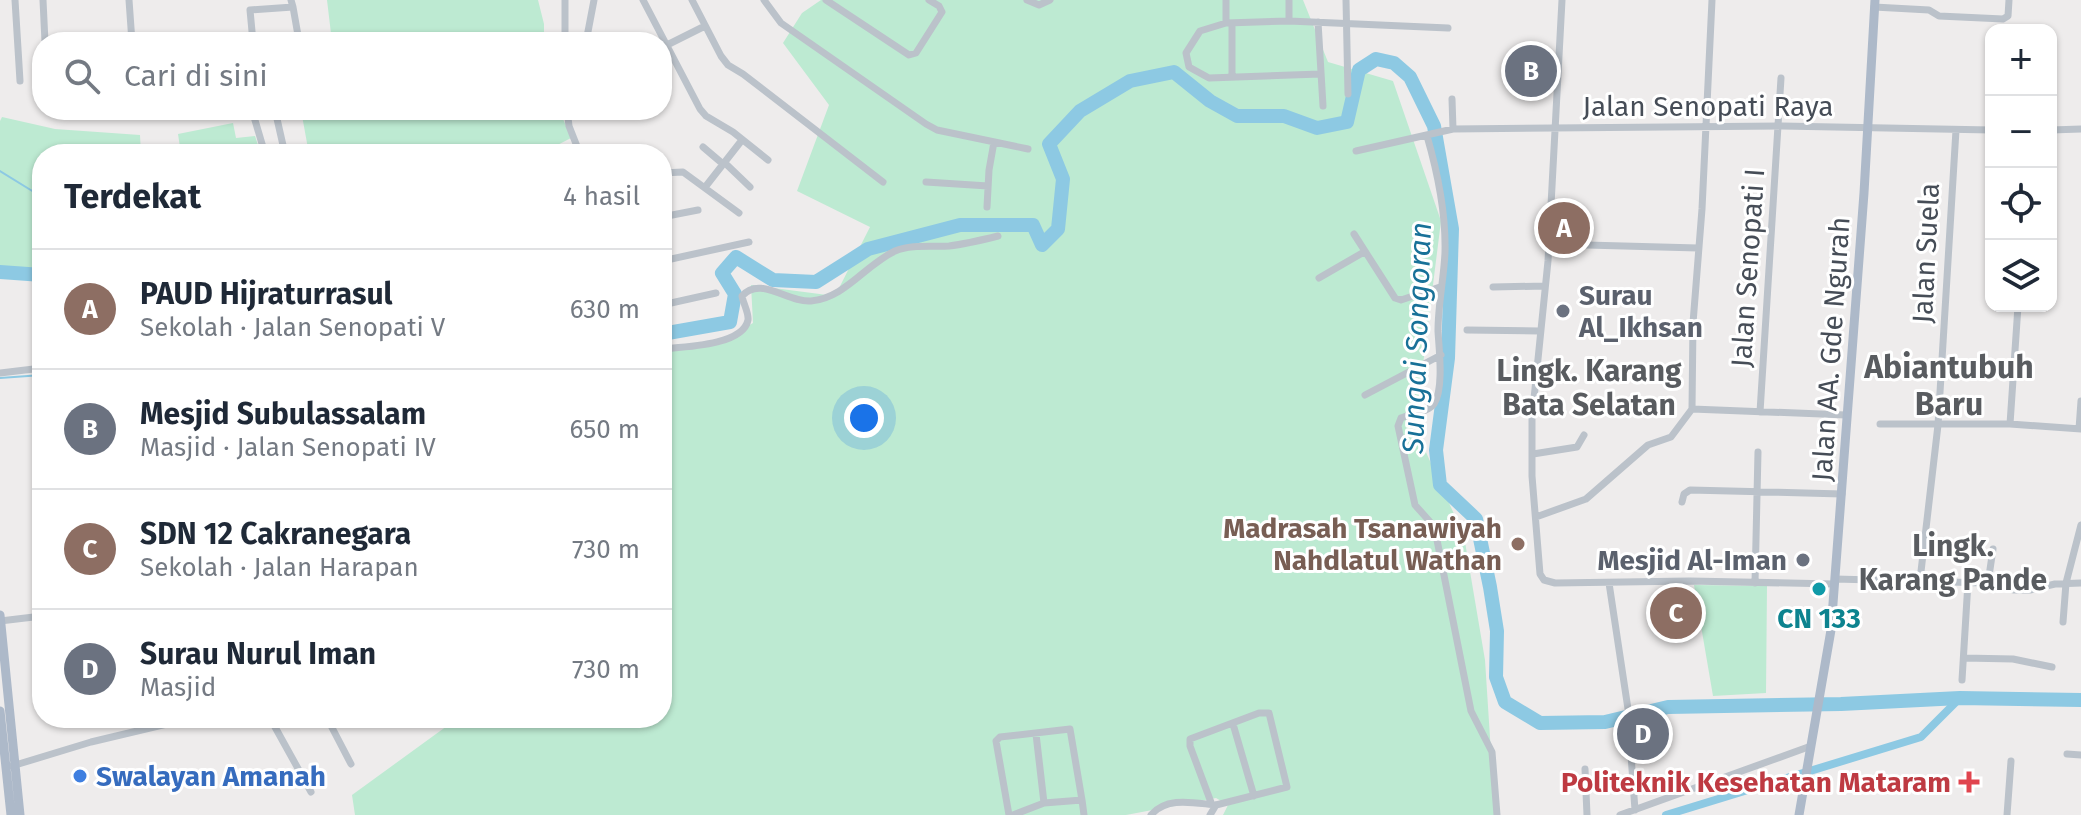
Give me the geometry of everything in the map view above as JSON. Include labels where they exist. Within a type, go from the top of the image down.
[{"type":"main road","name":"Jalan AA. Gde Ngurah","points":[[1799,815],[1820,700],[1835,581],[1868,129],[1874,4]]},
{"type":"main road","points":[[0,619],[11,815]]},
{"type":"main road","points":[[0,711],[1,736],[10,767]]},
{"type":"main road","points":[[9,803],[20,815]]},
{"type":"street","points":[[15,0],[20,81]]},
{"type":"street","points":[[43,0],[45,32]]},
{"type":"street","points":[[129,0],[131,32]]},
{"type":"street","points":[[249,0],[252,32]]},
{"type":"street","points":[[565,0],[565,32]]},
{"type":"street","points":[[588,32],[594,0]]},
{"type":"street","points":[[643,0],[660,32]]},
{"type":"street","points":[[692,0],[728,65],[883,182]]},
{"type":"street","points":[[764,0],[781,23],[926,124],[937,130],[1028,149]]},
{"type":"street","points":[[826,0],[905,54],[914,55],[942,12],[929,0]]},
{"type":"street","points":[[1027,0],[1039,5],[1050,0]]},
{"type":"street","points":[[1226,0],[1232,77]]},
{"type":"street","points":[[1289,0],[1289,21]]},
{"type":"street","points":[[1346,0],[1348,94]]},
{"type":"street","points":[[1562,0],[1549,244],[1532,418],[1532,476],[1541,576],[1549,582],[1609,583],[1920,580],[1988,583],[2014,590],[2081,583]]},
{"type":"street","points":[[1536,517],[1586,499],[1648,445],[1671,437],[1692,409],[1693,323],[1707,127],[1712,0]]},
{"type":"street","points":[[1929,0],[1929,10]]},
{"type":"street","points":[[1874,4],[1929,10],[1939,16],[2003,19],[2009,15],[2009,0]]},
{"type":"street","points":[[250,10],[292,4],[297,32]]},
{"type":"street","points":[[1320,74],[1209,78],[1189,67],[1186,53],[1200,31],[1229,23],[1289,21],[1448,28]]},
{"type":"street","points":[[1318,22],[1323,106]]},
{"type":"street","points":[[672,42],[705,26]]},
{"type":"street","points":[[672,55],[706,116],[768,160]]},
{"type":"street","name":"Jalan Senopati I","points":[[1760,412],[1781,78]]},
{"type":"street","points":[[1449,130],[1452,99]]},
{"type":"street","points":[[255,120],[262,144]]},
{"type":"street","points":[[277,120],[283,144]]},
{"type":"street","points":[[568,120],[576,144]]},
{"type":"street","name":"Jalan Senopati Raya","points":[[1356,151],[1449,130],[1780,127],[1985,130]]},
{"type":"street","points":[[2057,130],[2081,129]]},
{"type":"street","name":"Jalan Suela","points":[[1920,580],[1938,425],[1956,130]]},
{"type":"street","points":[[1429,136],[1443,215],[1445,253],[1438,333],[1441,355],[1435,404],[1401,418],[1398,426],[1415,505],[1432,524],[1436,535],[1471,711],[1492,752],[1497,815]]},
{"type":"street","points":[[706,186],[742,140]]},
{"type":"street","points":[[987,207],[994,142]]},
{"type":"street","points":[[703,147],[750,187]]},
{"type":"street","points":[[672,173],[683,172],[739,213]]},
{"type":"street","points":[[926,182],[988,186]]},
{"type":"street","points":[[672,215],[698,210]]},
{"type":"street","points":[[1354,234],[1397,299],[1440,287]]},
{"type":"street","points":[[672,348],[716,345],[733,335],[746,325],[748,319],[742,296],[753,288],[765,288],[802,301],[813,301],[842,290],[892,252],[998,236]]},
{"type":"street","points":[[672,259],[749,242]]},
{"type":"street","points":[[1549,244],[1698,248]]},
{"type":"street","points":[[1319,278],[1364,252]]},
{"type":"street","points":[[1493,287],[1545,286]]},
{"type":"street","points":[[672,303],[716,293]]},
{"type":"street","points":[[2010,424],[2018,312]]},
{"type":"street","points":[[1467,330],[1539,331]]},
{"type":"street","points":[[1365,395],[1441,355]]},
{"type":"street","points":[[0,373],[32,369]]},
{"type":"street","points":[[1880,424],[2010,424],[2080,429],[2081,401]]},
{"type":"street","points":[[1692,409],[1846,415]]},
{"type":"street","points":[[1533,454],[1577,447],[1584,435]]},
{"type":"street","points":[[1755,583],[1758,452]]},
{"type":"street","points":[[1682,502],[1684,494],[1690,490],[1842,494]]},
{"type":"street","points":[[2063,622],[2066,583],[2081,525]]},
{"type":"street","points":[[1988,583],[1993,549]]},
{"type":"street","points":[[1962,680],[1968,582]]},
{"type":"street","points":[[1609,583],[1628,709]]},
{"type":"street","points":[[0,619],[32,617]]},
{"type":"street","points":[[1964,658],[2013,659],[2052,667]]},
{"type":"street","points":[[1151,815],[1165,804],[1189,802],[1214,805],[1287,786],[1269,713],[1197,735],[1189,741],[1214,805],[1210,815]]},
{"type":"street","points":[[1233,724],[1254,796]]},
{"type":"street","points":[[10,767],[150,728]]},
{"type":"street","points":[[276,728],[311,792]]},
{"type":"street","points":[[332,728],[351,764]]},
{"type":"street","points":[[1629,728],[1635,810]]},
{"type":"street","points":[[1082,800],[1044,803],[1011,815],[996,741],[1000,737],[1070,729],[1082,800],[1084,815]]},
{"type":"street","points":[[1036,734],[1044,803]]},
{"type":"street","points":[[1620,815],[1811,746]]},
{"type":"street","points":[[2067,754],[2081,755]]},
{"type":"street","points":[[2007,815],[2011,761]]},
{"type":"street","points":[[1585,769],[1587,815]]},
{"type":"green space","points":[[327,0],[538,0],[544,24],[544,32],[331,32]]},
{"type":"green space","points":[[821,0],[1303,0],[1328,62],[1393,81],[1441,221],[1415,428],[1464,536],[1485,660],[1495,815],[1223,815],[1228,805],[1216,798],[1126,815],[355,815],[352,795],[444,728],[672,728],[672,349],[721,342],[753,323],[751,285],[835,296],[870,227],[797,191],[829,105],[783,43],[802,13]]},
{"type":"green space","points":[[2,117],[55,129],[140,135],[140,144],[32,144],[32,279],[0,275]]},
{"type":"green space","points":[[303,120],[564,120],[571,138],[559,144],[307,144]]},
{"type":"green space","points":[[233,123],[236,138],[255,136],[258,144],[180,144],[178,134]]},
{"type":"green space","points":[[1694,585],[1767,586],[1766,693],[1713,696]]},
{"type":"waterway","name":"Sungai Songoran","points":[[672,332],[730,322],[735,294],[722,273],[736,257],[773,280],[816,282],[868,249],[960,225],[1033,225],[1042,245],[1058,229],[1063,179],[1049,144],[1080,111],[1130,81],[1174,72],[1210,101],[1237,116],[1284,116],[1317,128],[1347,122],[1359,70],[1376,59],[1394,63],[1410,77],[1434,126],[1452,229],[1448,358],[1436,450],[1440,485],[1476,519],[1497,631],[1496,677],[1505,702],[1540,723],[1605,722],[1668,707],[1960,698],[2081,700]]},
{"type":"waterway","points":[[0,171],[32,191]]},
{"type":"waterway","name":"Sungai Songoran","points":[[0,272],[32,274]]},
{"type":"waterway","points":[[0,378],[32,376]]},
{"type":"waterway","points":[[1666,815],[1921,737],[1960,698]]},
{"type":"place","name":"Mesjid Subulassalam","points":[[1531,71]]},
{"type":"place","name":"PAUD Hijraturrasul","points":[[1564,228]]},
{"type":"place","name":"Surau Al_Ikhsan","points":[[1563,311]]},
{"type":"place","name":"Madrasah Tsanawiyah Nahdlatul Wathan","points":[[1518,544]]},
{"type":"place","name":"Mesjid Al-Iman","points":[[1803,560]]},
{"type":"place","name":"CN 133","points":[[1819,589]]},
{"type":"place","name":"SDN 12 Cakranegara","points":[[1676,613]]},
{"type":"place","name":"Surau Nurul Iman","points":[[1643,734]]},
{"type":"place","name":"Swalayan Amanah","points":[[80,776]]},
{"type":"place","name":"Politeknik Kesehatan Mataram","points":[[1969,782]]},
{"type":"district","name":"Abiantubuh Baru","points":[[1949,386]]},
{"type":"district","name":"Lingk. Karang Bata Selatan","points":[[1589,388]]},
{"type":"district","name":"Lingk. Karang Pande","points":[[1953,563]]}]
